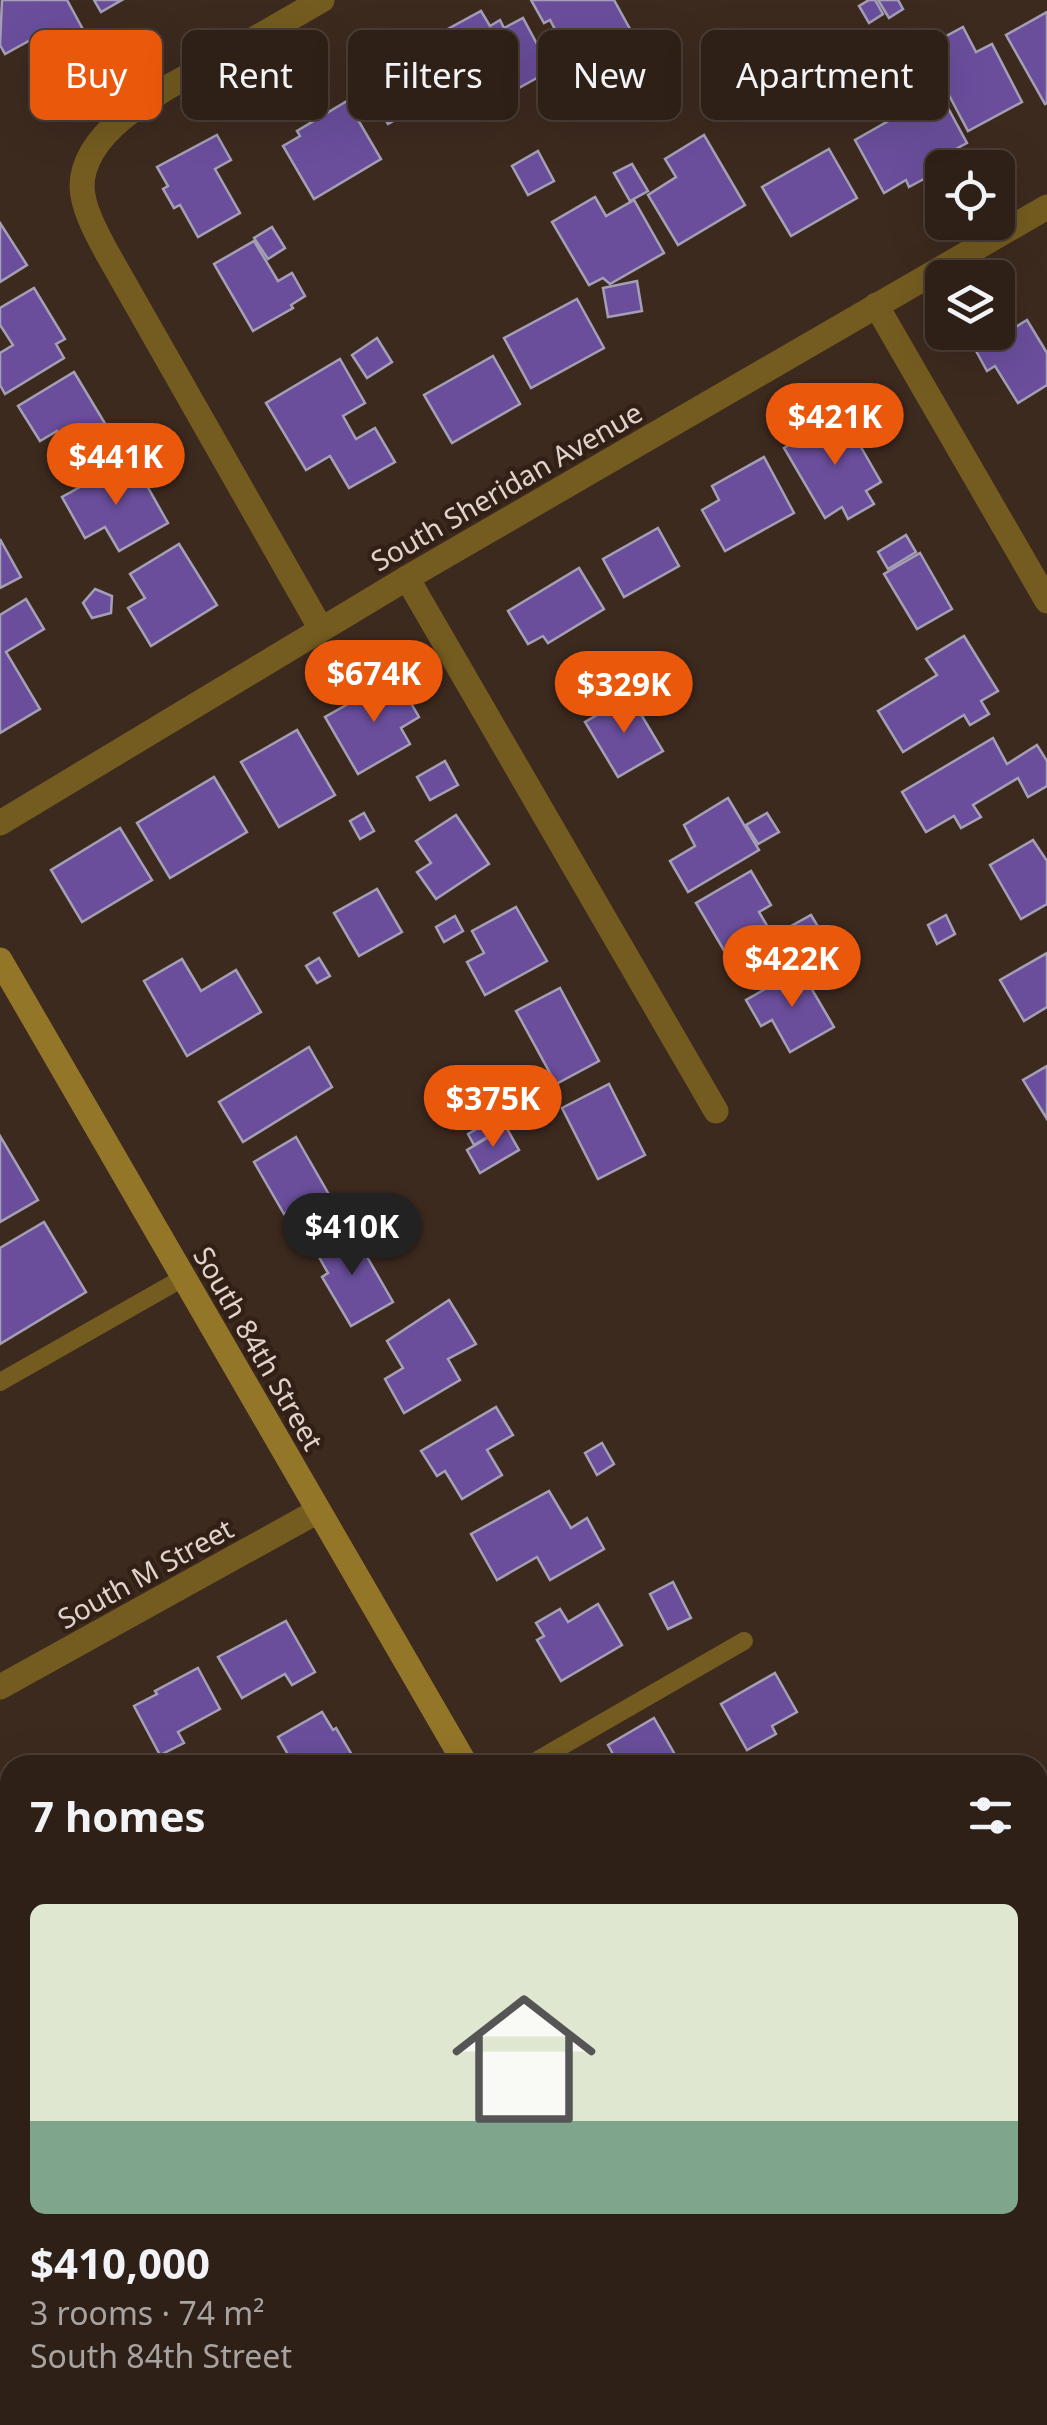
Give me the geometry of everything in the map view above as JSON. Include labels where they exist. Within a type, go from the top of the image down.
[{"type":"main road","name":"South 84th Street","points":[[0,960],[460,1755]]},
{"type":"street","points":[[322,0],[154,96],[119,121],[88,160],[82,188],[106,251],[322,628]]},
{"type":"street","name":"South Sheridan Avenue","points":[[0,822],[406,578],[1047,207]]},
{"type":"street","points":[[876,306],[1047,601]]},
{"type":"street","points":[[406,578],[716,1111]]},
{"type":"street","name":"South M Street","points":[[0,1687],[318,1511]]},
{"type":"lane","points":[[0,1382],[184,1278]]},
{"type":"lane","points":[[546,1755],[744,1641]]},
{"type":"building","points":[[2,0],[67,0],[83,30],[30,30],[30,40],[5,54],[0,45]]},
{"type":"building","points":[[94,0],[122,0],[101,12]]},
{"type":"building","points":[[531,0],[614,0],[630,29],[555,30],[550,20],[544,23]]},
{"type":"building","points":[[875,0],[883,14],[869,23],[859,6]]},
{"type":"building","points":[[878,0],[898,0],[903,9],[889,18]]},
{"type":"building","points":[[481,11],[490,26],[500,20],[504,28],[523,18],[538,46],[538,77],[518,89],[518,30],[446,30]]},
{"type":"building","points":[[1047,12],[1047,103],[1045,104],[1006,35]]},
{"type":"building","points":[[963,27],[976,52],[992,44],[1022,102],[968,131],[948,93],[948,35]]},
{"type":"building","points":[[347,101],[348,120],[358,120],[381,159],[314,199],[283,146],[315,120],[328,120],[328,112]]},
{"type":"building","points":[[948,108],[967,143],[954,150],[925,150],[925,178],[909,187],[906,180],[884,193],[855,140],[890,120],[948,120]]},
{"type":"building","points":[[217,135],[231,160],[215,169],[240,213],[198,237],[180,205],[174,208],[157,167]]},
{"type":"building","points":[[704,135],[745,205],[678,245],[648,195],[676,177],[665,159]]},
{"type":"building","points":[[829,149],[857,198],[791,236],[762,187]]},
{"type":"building","points":[[538,151],[554,181],[528,195],[512,166]]},
{"type":"building","points":[[632,164],[648,191],[630,201],[614,173]]},
{"type":"building","points":[[595,197],[606,216],[634,200],[664,253],[610,284],[603,278],[589,285],[552,222]]},
{"type":"building","points":[[0,223],[27,265],[0,282]]},
{"type":"building","points":[[272,227],[285,248],[268,259],[254,238]]},
{"type":"building","points":[[254,241],[278,281],[292,273],[305,296],[291,305],[293,308],[253,331],[214,264]]},
{"type":"building","points":[[637,281],[642,311],[608,317],[603,288]]},
{"type":"building","points":[[34,288],[65,339],[56,344],[64,358],[5,394],[0,385],[0,353],[13,345],[0,325],[0,308]]},
{"type":"building","points":[[577,299],[604,348],[531,388],[504,338]]},
{"type":"building","points":[[1027,320],[1047,353],[1047,385],[1018,403],[995,366],[987,371],[976,350],[1015,350],[1015,327]]},
{"type":"building","points":[[377,338],[392,362],[367,378],[352,355]]},
{"type":"building","points":[[493,356],[520,404],[452,443],[424,395]]},
{"type":"building","points":[[340,359],[365,403],[343,416],[356,439],[375,428],[395,462],[349,488],[330,456],[306,470],[266,403]]},
{"type":"building","points":[[74,372],[115,440],[76,463],[57,431],[40,441],[18,406]]},
{"type":"building","points":[[842,414],[881,482],[866,491],[874,504],[848,519],[842,507],[825,518],[784,448]]},
{"type":"building","points":[[764,457],[794,513],[725,551],[702,510],[719,500],[712,486]]},
{"type":"building","points":[[122,464],[132,482],[142,477],[168,523],[119,551],[105,527],[85,538],[62,497]]},
{"type":"building","points":[[658,528],[679,566],[624,597],[603,559]]},
{"type":"building","points":[[906,535],[916,552],[888,569],[878,552]]},
{"type":"building","points":[[0,539],[21,577],[0,588]]},
{"type":"building","points":[[179,544],[217,605],[151,646],[128,608],[145,598],[130,574]]},
{"type":"building","points":[[920,553],[952,609],[917,629],[884,574]]},
{"type":"building","points":[[579,568],[604,609],[548,643],[543,636],[528,644],[508,611]]},
{"type":"building","points":[[95,589],[112,596],[111,613],[92,618],[83,603]]},
{"type":"building","points":[[26,599],[44,629],[6,652],[40,709],[0,733],[0,615]]},
{"type":"building","points":[[964,636],[998,691],[981,701],[989,714],[970,725],[964,715],[903,752],[878,711],[937,675],[926,659]]},
{"type":"building","points":[[396,677],[419,717],[401,728],[410,744],[358,774],[325,717]]},
{"type":"building","points":[[630,696],[663,751],[618,777],[585,722]]},
{"type":"building","points":[[297,730],[335,795],[279,827],[241,762]]},
{"type":"building","points":[[993,738],[1007,764],[1037,745],[1047,761],[1047,786],[1028,797],[1018,778],[973,805],[981,817],[961,828],[954,816],[926,832],[902,792]]},
{"type":"building","points":[[445,761],[458,785],[430,800],[417,777]]},
{"type":"building","points":[[214,777],[247,832],[170,878],[137,823]]},
{"type":"building","points":[[728,798],[759,850],[688,892],[670,861],[695,846],[684,825]]},
{"type":"building","points":[[364,813],[374,831],[360,839],[350,821]]},
{"type":"building","points":[[767,813],[779,832],[758,844],[746,825]]},
{"type":"building","points":[[456,815],[489,864],[436,899],[417,872],[431,863],[416,841]]},
{"type":"building","points":[[120,828],[152,880],[82,922],[51,870]]},
{"type":"building","points":[[1033,840],[1047,861],[1047,904],[1021,919],[990,865]]},
{"type":"building","points":[[751,871],[771,905],[759,912],[772,934],[729,959],[696,903]]},
{"type":"building","points":[[377,889],[402,932],[359,956],[334,913]]},
{"type":"building","points":[[516,907],[547,961],[485,995],[467,962],[484,953],[472,931]]},
{"type":"building","points":[[811,915],[825,938],[798,954],[784,930]]},
{"type":"building","points":[[946,915],[955,934],[937,944],[928,925]]},
{"type":"building","points":[[455,916],[463,931],[444,942],[436,927]]},
{"type":"building","points":[[1047,953],[1047,1007],[1024,1021],[1000,980]]},
{"type":"building","points":[[319,958],[330,976],[317,983],[306,966]]},
{"type":"building","points":[[182,959],[201,991],[236,970],[261,1012],[187,1056],[144,981]]},
{"type":"building","points":[[800,969],[834,1027],[790,1052],[772,1020],[761,1026],[746,1000]]},
{"type":"building","points":[[560,988],[599,1061],[556,1084],[516,1011]]},
{"type":"building","points":[[309,1047],[332,1087],[243,1142],[219,1102]]},
{"type":"building","points":[[1047,1066],[1047,1119],[1023,1080]]},
{"type":"building","points":[[609,1084],[645,1155],[598,1179],[562,1108]]},
{"type":"building","points":[[490,1103],[502,1128],[474,1145],[468,1134],[480,1127],[472,1114]]},
{"type":"building","points":[[506,1127],[519,1150],[480,1173],[467,1150]]},
{"type":"building","points":[[0,1136],[38,1200],[0,1222]]},
{"type":"building","points":[[296,1137],[339,1212],[303,1233],[290,1210],[284,1214],[254,1162]]},
{"type":"building","points":[[44,1222],[86,1292],[0,1344],[0,1248]]},
{"type":"building","points":[[351,1229],[393,1302],[351,1326],[322,1277],[328,1273],[315,1250]]},
{"type":"building","points":[[449,1300],[476,1344],[448,1359],[460,1380],[404,1413],[385,1379],[403,1368],[387,1341]]},
{"type":"building","points":[[496,1407],[513,1435],[487,1450],[502,1475],[462,1499],[445,1471],[437,1476],[421,1451]]},
{"type":"building","points":[[602,1443],[614,1464],[597,1475],[585,1453]]},
{"type":"building","points":[[549,1491],[571,1528],[587,1518],[604,1549],[550,1580],[537,1557],[497,1580],[471,1534]]},
{"type":"building","points":[[673,1582],[691,1618],[668,1629],[650,1594]]},
{"type":"building","points":[[598,1604],[622,1645],[561,1681],[537,1640],[544,1636],[536,1623],[560,1609],[568,1622]]},
{"type":"building","points":[[286,1621],[315,1672],[292,1685],[285,1674],[242,1698],[218,1657]]},
{"type":"building","points":[[198,1668],[220,1709],[178,1732],[184,1743],[160,1755],[134,1706]]},
{"type":"building","points":[[775,1673],[797,1712],[772,1726],[776,1734],[747,1750],[721,1704]]},
{"type":"building","points":[[322,1712],[352,1755],[288,1755],[278,1737]]},
{"type":"building","points":[[654,1718],[675,1755],[614,1755],[608,1745]]}]
